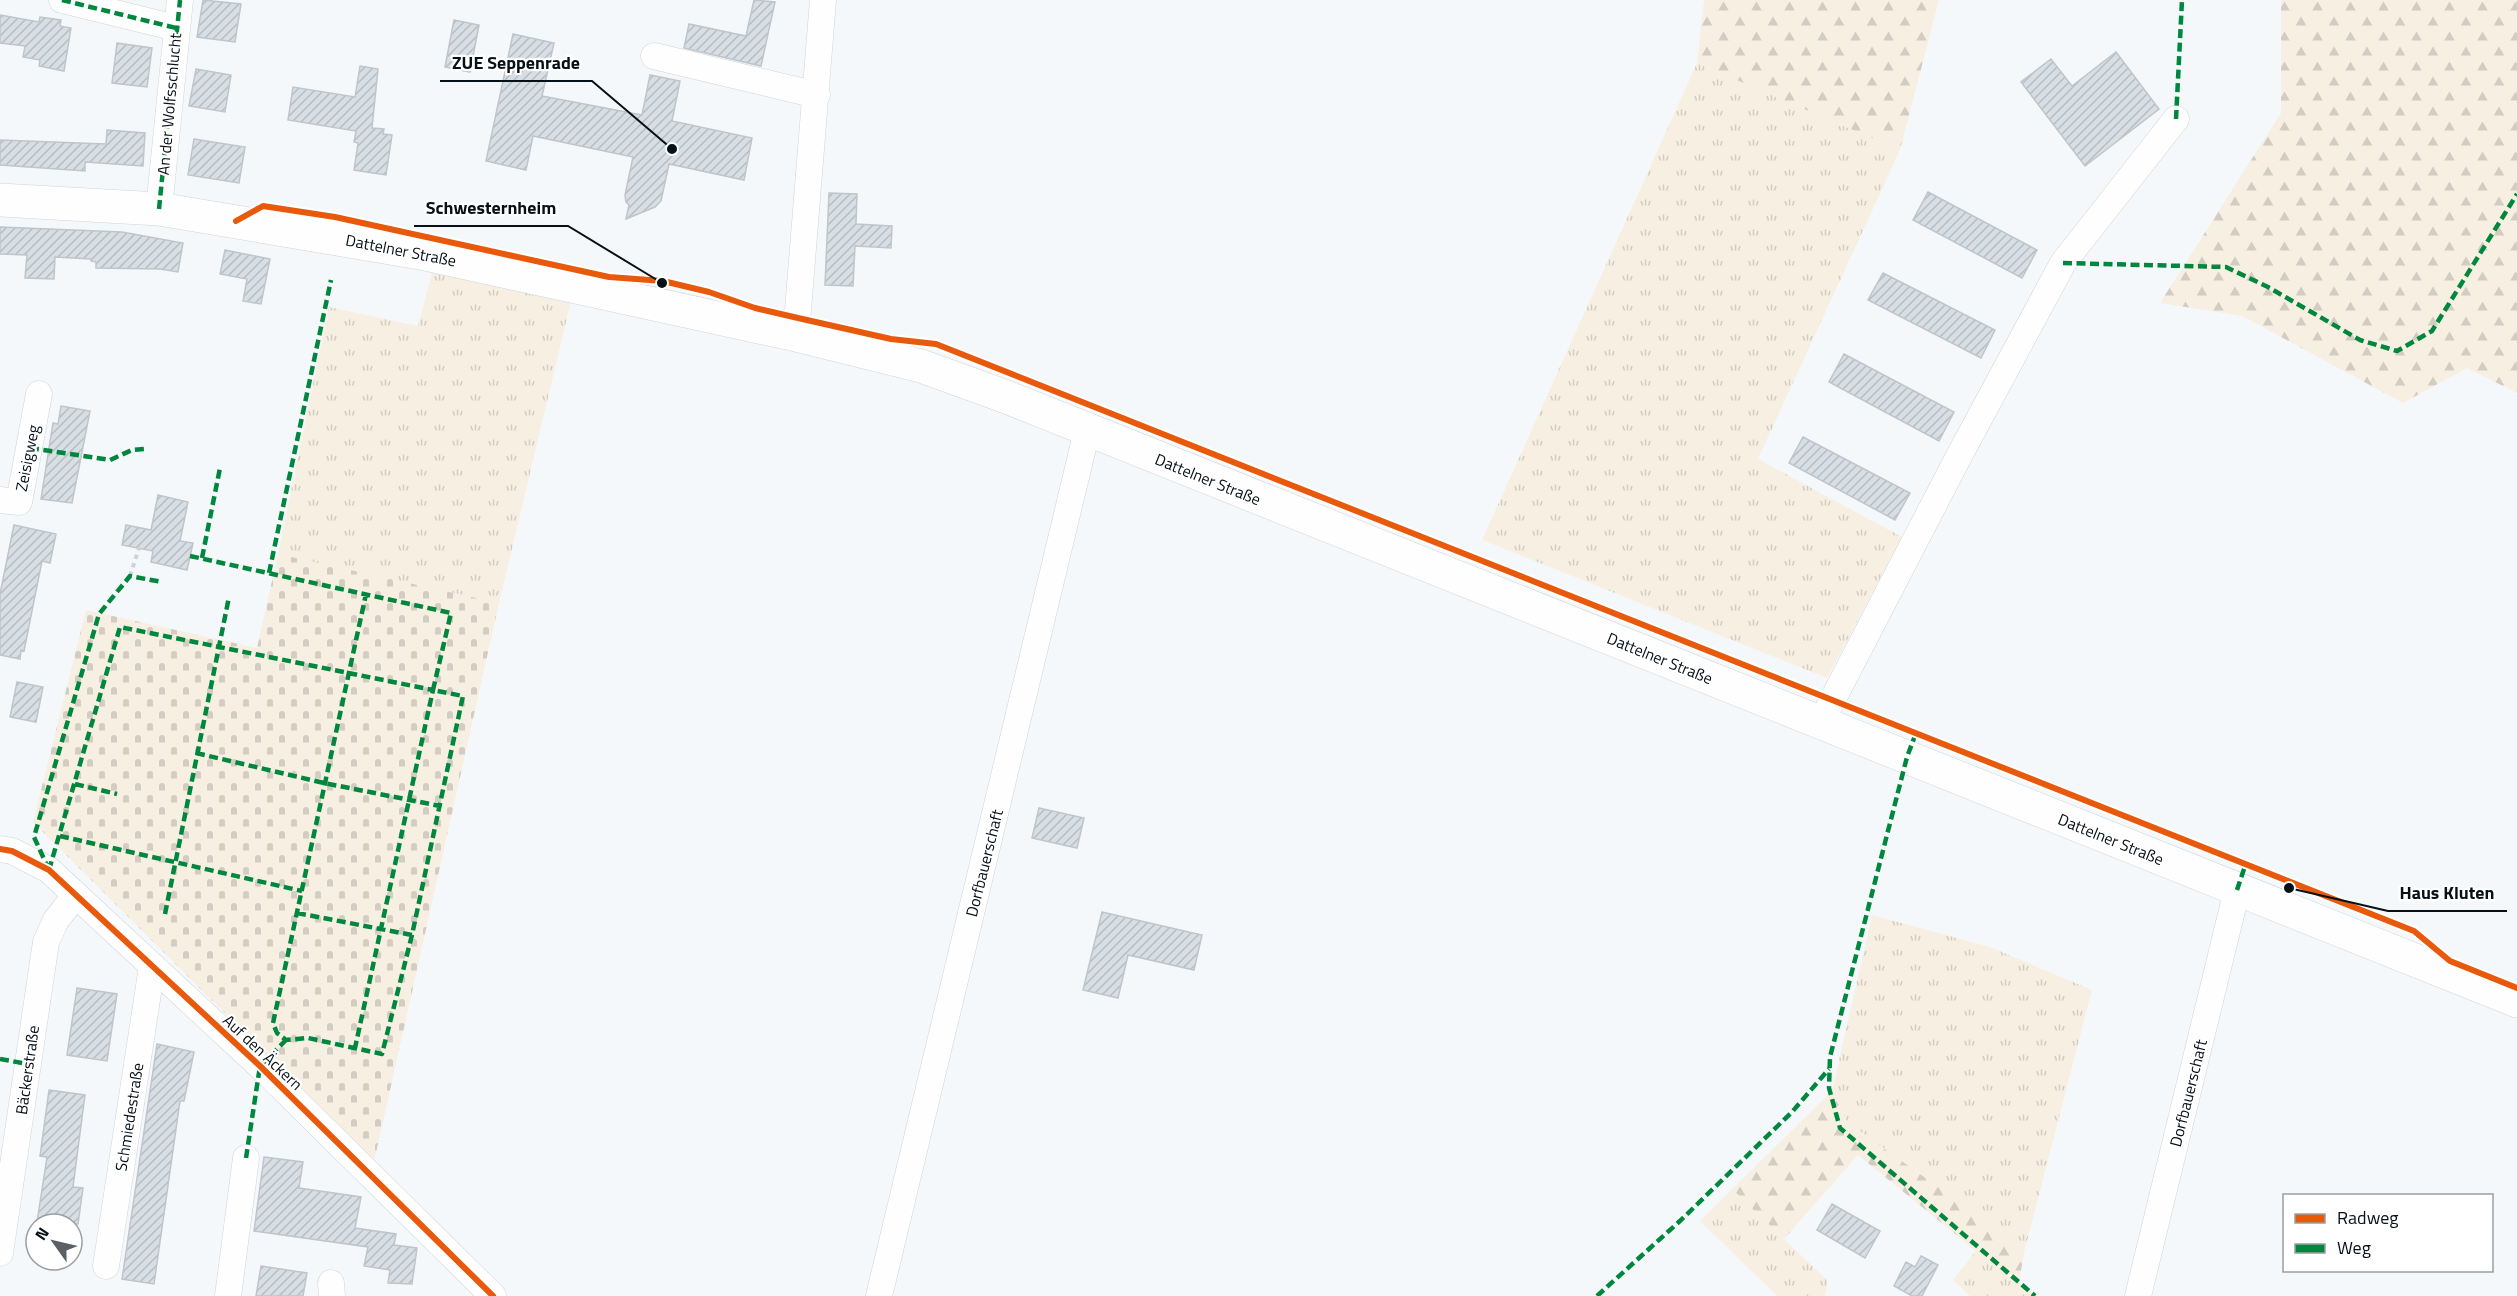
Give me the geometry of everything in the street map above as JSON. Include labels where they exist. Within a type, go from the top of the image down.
[{"type":"main road","name":"Dattelner Straße","points":[[0,200],[159,209],[420,253],[796,335],[921,366],[1004,396],[2517,1001]]},
{"type":"street","points":[[62,0],[176,28]]},
{"type":"street","name":"An der Wolfsschlucht","points":[[159,209],[180,0]]},
{"type":"street","points":[[796,335],[823,0]]},
{"type":"street","points":[[654,56],[817,95]]},
{"type":"street","points":[[1821,722],[2063,262],[2176,119]]},
{"type":"street","name":"Zeisigweg","points":[[0,500],[19,502],[39,394]]},
{"type":"street","name":"Dorfbauerschaft","points":[[879,1296],[1087,431]]},
{"type":"street","name":"Auf den Äckern","points":[[0,849],[12,851],[49,870],[260,1066],[493,1296]]},
{"type":"street","name":"Dorfbauerschaft","points":[[2138,1296],[2237,890]]},
{"type":"street","name":"Bäckerstraße","points":[[0,1253],[46,942],[56,920],[75,896]]},
{"type":"street","name":"Schmiedestraße","points":[[106,1266],[152,968]]},
{"type":"street","points":[[228,1296],[246,1158]]},
{"type":"path","points":[[130,576],[139,548]]},
{"type":"green space","points":[[1704,0],[1939,0],[1900,150],[1697,63]]},
{"type":"green space","points":[[2281,0],[2517,0],[2517,393],[2467,368],[2403,403],[2242,316],[2160,303],[2281,113]]},
{"type":"green space","points":[[1697,63],[1900,150],[1758,459],[1902,537],[1827,678],[1482,540]]},
{"type":"green space","points":[[433,269],[572,297],[499,603],[278,554],[329,307],[418,326]]},
{"type":"green space","points":[[278,554],[499,603],[374,1162],[33,822],[86,610],[257,648]]},
{"type":"green space","points":[[1872,915],[1990,947],[2092,990],[2025,1249],[1847,1122],[1832,1091]]},
{"type":"green space","points":[[1832,1091],[1847,1122],[2025,1249],[2019,1281],[1976,1251],[1858,1155],[1784,1239],[1732,1189]]},
{"type":"green space","points":[[1732,1189],[1828,1281],[1825,1296],[1777,1296],[1700,1221]]},
{"type":"green space","points":[[1976,1251],[2037,1296],[1970,1296],[1953,1280]]},
{"type":"building","points":[[203,0],[241,4],[235,42],[197,37]]},
{"type":"building","points":[[754,0],[775,2],[761,66],[684,48],[689,24],[746,36]]},
{"type":"building","points":[[0,15],[39,22],[40,17],[61,20],[60,26],[71,28],[64,71],[39,66],[40,60],[23,57],[25,46],[0,43]]},
{"type":"building","points":[[454,20],[479,25],[470,72],[445,67]]},
{"type":"building","points":[[513,34],[554,43],[542,96],[642,115],[650,75],[680,81],[672,121],[752,138],[744,180],[669,164],[661,201],[655,207],[626,219],[629,205],[625,195],[633,157],[533,136],[526,170],[486,161]]},
{"type":"building","points":[[117,43],[152,48],[147,87],[112,83]]},
{"type":"building","points":[[2116,52],[2159,109],[2085,166],[2021,82],[2051,59],[2072,86]]},
{"type":"building","points":[[360,66],[378,69],[372,128],[384,129],[383,134],[392,135],[386,175],[354,170],[358,143],[354,142],[356,131],[288,120],[293,87],[355,97]]},
{"type":"building","points":[[196,69],[231,75],[225,112],[189,106]]},
{"type":"building","points":[[107,130],[145,133],[143,166],[85,162],[85,171],[0,165],[0,140],[106,144]]},
{"type":"building","points":[[194,139],[245,147],[239,183],[188,175]]},
{"type":"building","points":[[1928,192],[2037,250],[2022,278],[1913,220]]},
{"type":"building","points":[[829,193],[857,194],[856,224],[892,226],[891,248],[855,246],[853,286],[825,285]]},
{"type":"building","points":[[0,227],[122,232],[183,243],[178,272],[160,269],[96,268],[96,262],[91,259],[55,257],[54,279],[25,278],[27,255],[0,254]]},
{"type":"building","points":[[225,250],[270,259],[261,304],[243,301],[247,279],[220,274]]},
{"type":"building","points":[[1883,273],[1995,330],[1981,358],[1868,300]]},
{"type":"building","points":[[1844,354],[1954,412],[1939,441],[1829,382]]},
{"type":"building","points":[[61,406],[90,411],[72,503],[41,499],[53,423],[58,424]]},
{"type":"building","points":[[1803,437],[1910,493],[1895,520],[1789,463]]},
{"type":"building","points":[[158,495],[188,502],[180,541],[193,543],[187,570],[151,562],[153,551],[122,545],[126,525],[151,530]]},
{"type":"building","points":[[14,525],[56,534],[50,563],[42,561],[24,651],[21,650],[20,659],[0,655],[0,594]]},
{"type":"building","points":[[17,682],[43,687],[36,722],[10,717]]},
{"type":"building","points":[[1039,808],[1084,818],[1077,848],[1032,838]]},
{"type":"building","points":[[1102,912],[1202,935],[1194,970],[1128,955],[1118,998],[1083,990]]},
{"type":"building","points":[[77,988],[117,994],[107,1061],[67,1055]]},
{"type":"building","points":[[157,1044],[194,1052],[184,1101],[180,1101],[154,1284],[122,1279]]},
{"type":"building","points":[[49,1090],[85,1095],[73,1187],[83,1188],[80,1212],[39,1212],[47,1157],[40,1156]]},
{"type":"building","points":[[264,1157],[303,1162],[299,1188],[361,1197],[355,1228],[396,1234],[394,1245],[417,1248],[412,1284],[388,1283],[390,1270],[364,1266],[368,1247],[254,1231]]},
{"type":"building","points":[[1832,1204],[1880,1231],[1865,1258],[1817,1230]]},
{"type":"building","points":[[1921,1256],[1938,1265],[1922,1296],[1912,1296],[1894,1286],[1906,1262],[1915,1267]]},
{"type":"building","points":[[261,1266],[307,1273],[303,1296],[256,1296]]},
{"type":"marked path","points":[[62,0],[176,28]]},
{"type":"marked path","points":[[159,209],[180,0]]},
{"type":"marked path","points":[[2176,119],[2182,0]]},
{"type":"marked path","points":[[2063,263],[2226,267],[2268,287],[2360,340],[2397,351],[2432,331],[2517,194]]},
{"type":"marked path","points":[[269,573],[331,280]]},
{"type":"marked path","points":[[30,448],[110,460],[132,450],[144,449]]},
{"type":"marked path","points":[[202,558],[220,468]]},
{"type":"marked path","points":[[190,556],[451,613],[433,690],[463,696],[412,935],[382,1054],[308,1038],[286,1040],[277,1033],[273,1023],[366,594]]},
{"type":"marked path","points":[[49,870],[34,837],[99,614],[130,576],[162,582]]},
{"type":"marked path","points":[[165,914],[229,597]]},
{"type":"marked path","points":[[49,870],[120,627],[433,690],[355,1048]]},
{"type":"marked path","points":[[1916,733],[1907,757],[1830,1057],[1829,1088],[1840,1128],[2035,1296]]},
{"type":"marked path","points":[[196,753],[324,783],[440,806]]},
{"type":"marked path","points":[[75,784],[117,794]]},
{"type":"marked path","points":[[60,836],[302,891]]},
{"type":"marked path","points":[[2237,890],[2246,863]]},
{"type":"marked path","points":[[297,913],[412,935]]},
{"type":"marked path","points":[[246,1158],[260,1066],[286,1040]]},
{"type":"marked path","points":[[0,1059],[28,1064]]},
{"type":"marked path","points":[[1597,1296],[1681,1220],[1792,1112],[1829,1069]]},
{"type":"cycle path","points":[[236,221],[263,206],[335,217],[609,277],[663,281],[798,318],[891,339],[936,344],[2414,931],[2450,961],[2517,988]]},
{"type":"cycle path","points":[[0,849],[12,851],[49,870],[260,1066],[493,1296]]},
{"type":"place","name":"ZUE Seppenrade","points":[[672,149]]},
{"type":"place","name":"Schwesternheim","points":[[662,283]]},
{"type":"place","name":"Haus Kluten","points":[[2289,888]]}]
